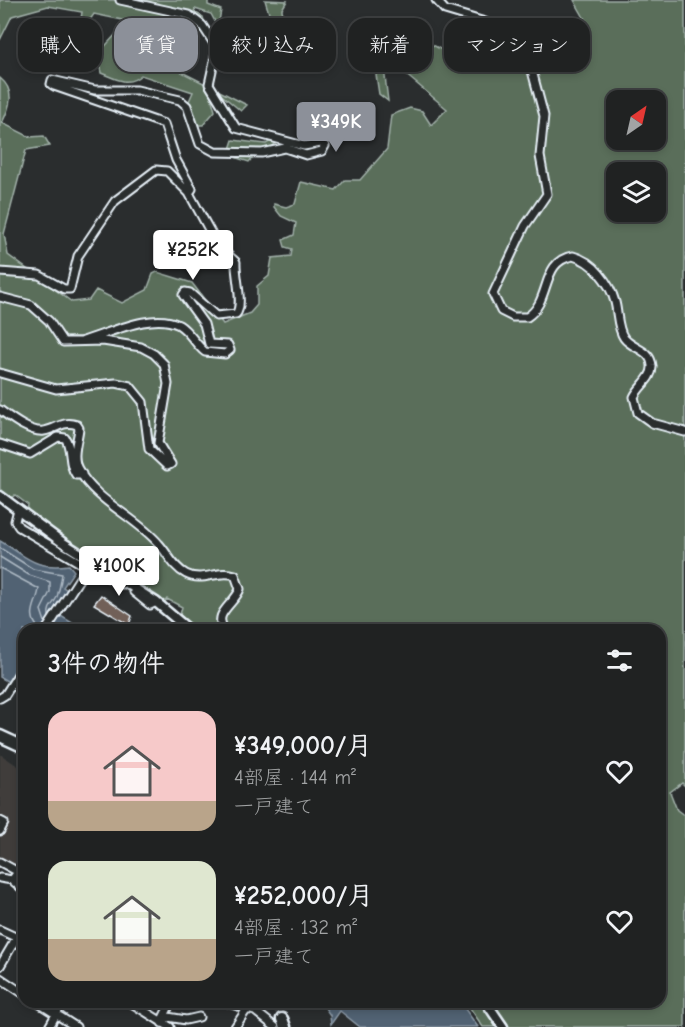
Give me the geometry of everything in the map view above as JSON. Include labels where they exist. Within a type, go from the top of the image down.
[{"type":"highway","points":[[0,736],[18,744]]},
{"type":"main road","points":[[0,496],[62,542],[156,602],[182,624]]},
{"type":"main road","points":[[490,1008],[503,1027]]},
{"type":"street","points":[[120,0],[189,15],[202,25],[217,48],[209,79],[210,89],[236,128],[304,146],[321,143],[325,146],[322,151],[310,155],[285,148],[262,153],[214,152],[200,144],[186,106],[180,100],[137,90],[95,90],[56,79],[52,80],[52,86],[164,124],[176,160],[192,189],[189,193]]},
{"type":"street","points":[[436,0],[445,10],[485,22],[528,64],[544,116],[540,151],[547,194],[525,226],[498,279],[493,294],[497,306],[513,317],[527,317],[541,305],[556,263],[573,256],[585,261],[600,274],[612,293],[623,336],[648,354],[652,362],[650,375],[634,397],[638,413],[652,423],[685,432]]},
{"type":"street","points":[[0,272],[39,275],[69,290],[73,284],[78,256],[123,193],[150,173],[159,170],[170,174],[189,193],[218,246],[236,262],[235,279],[238,283],[240,307],[236,314],[216,316],[190,293],[185,292],[183,295],[204,324],[209,344],[228,345],[228,352],[205,352],[180,325],[158,320],[146,321],[83,341]]},
{"type":"street","points":[[0,297],[24,302],[36,309],[63,342],[83,341],[141,347],[154,354],[164,364],[168,384],[158,443],[172,462],[169,466],[149,449],[143,402],[130,386],[116,383],[56,388],[0,373]]},
{"type":"street","points":[[0,410],[17,422],[37,430],[46,430],[64,422],[77,425],[79,428],[75,460],[82,474],[108,502],[152,537],[178,569],[199,578],[224,573],[238,579],[239,593],[219,619],[222,624]]},
{"type":"street","points":[[0,444],[30,454],[58,437],[65,438],[69,444],[70,467],[76,475],[82,474]]},
{"type":"street","points":[[18,509],[15,521],[19,527],[87,567],[127,587],[150,605],[156,602]]},
{"type":"street","points":[[50,624],[87,567]]},
{"type":"street","points":[[0,698],[18,675]]},
{"type":"street","points":[[0,821],[4,824],[0,831]]},
{"type":"street","points":[[0,862],[18,872]]},
{"type":"street","points":[[12,880],[18,876]]},
{"type":"street","points":[[0,878],[12,880],[18,885]]},
{"type":"street","points":[[0,930],[18,938]]},
{"type":"street","points":[[0,966],[18,942]]},
{"type":"street","points":[[0,978],[18,990]]},
{"type":"street","points":[[46,1008],[76,1027]]},
{"type":"street","points":[[49,1027],[60,1008]]},
{"type":"street","points":[[138,1008],[159,1023],[170,1027]]},
{"type":"street","points":[[159,1023],[168,1008]]},
{"type":"street","points":[[239,1008],[245,1011],[255,1011],[281,1024]]},
{"type":"street","points":[[235,1027],[245,1011]]},
{"type":"street","points":[[159,1023],[168,1017],[186,1020],[199,1017]]},
{"type":"shaded area","points":[[0,754],[18,766],[18,870],[0,860]]},
{"type":"green space","points":[[0,0],[208,0],[208,5],[221,10],[220,18],[213,18],[211,14],[195,9],[194,12],[203,17],[205,25],[198,33],[198,18],[114,18],[94,14],[91,18],[81,18],[82,12],[48,6],[12,16],[0,40]]},
{"type":"green space","points":[[265,0],[287,1],[282,9],[283,18],[270,18]]},
{"type":"green space","points":[[574,0],[685,0],[685,786],[682,783],[670,792],[677,810],[685,816],[685,1027],[483,1027],[470,1008],[666,1008],[666,624],[223,624],[218,616],[219,624],[189,624],[180,615],[182,607],[167,599],[163,604],[27,512],[28,505],[15,495],[10,499],[0,493],[0,78],[10,94],[9,105],[2,123],[30,137],[44,136],[50,146],[26,150],[4,234],[8,255],[72,302],[89,300],[96,290],[122,303],[147,290],[153,274],[157,272],[192,283],[223,324],[250,313],[257,305],[257,286],[269,276],[272,258],[291,256],[292,249],[285,247],[283,240],[294,235],[296,223],[281,216],[274,204],[286,207],[295,204],[301,182],[336,190],[345,180],[360,180],[387,149],[391,115],[410,108],[422,111],[431,125],[447,109],[403,72],[432,72],[432,45],[444,51],[444,72],[590,72],[590,18],[584,18]]},
{"type":"green space","points":[[114,36],[114,72],[182,72],[247,105],[241,111],[217,91],[210,93],[215,111],[203,125],[194,125],[189,101],[193,92],[141,75],[127,81],[101,73],[102,50]]},
{"type":"green space","points":[[376,72],[384,72],[388,101],[379,94]]},
{"type":"green space","points":[[233,140],[266,144],[271,141],[278,142],[267,150],[258,151],[249,162],[228,155]]},
{"type":"water","points":[[0,541],[39,564],[69,565],[74,571],[63,587],[67,590],[54,612],[74,624],[18,624],[18,688],[0,677]]},
{"type":"water","points":[[325,1008],[464,1008],[478,1027],[360,1027],[340,1011],[331,1024],[330,1015]]},
{"type":"building","points":[[101,595],[132,616],[129,624],[127,624],[94,604]]},
{"type":"tunnel","points":[[279,1008],[282,1019]]}]
